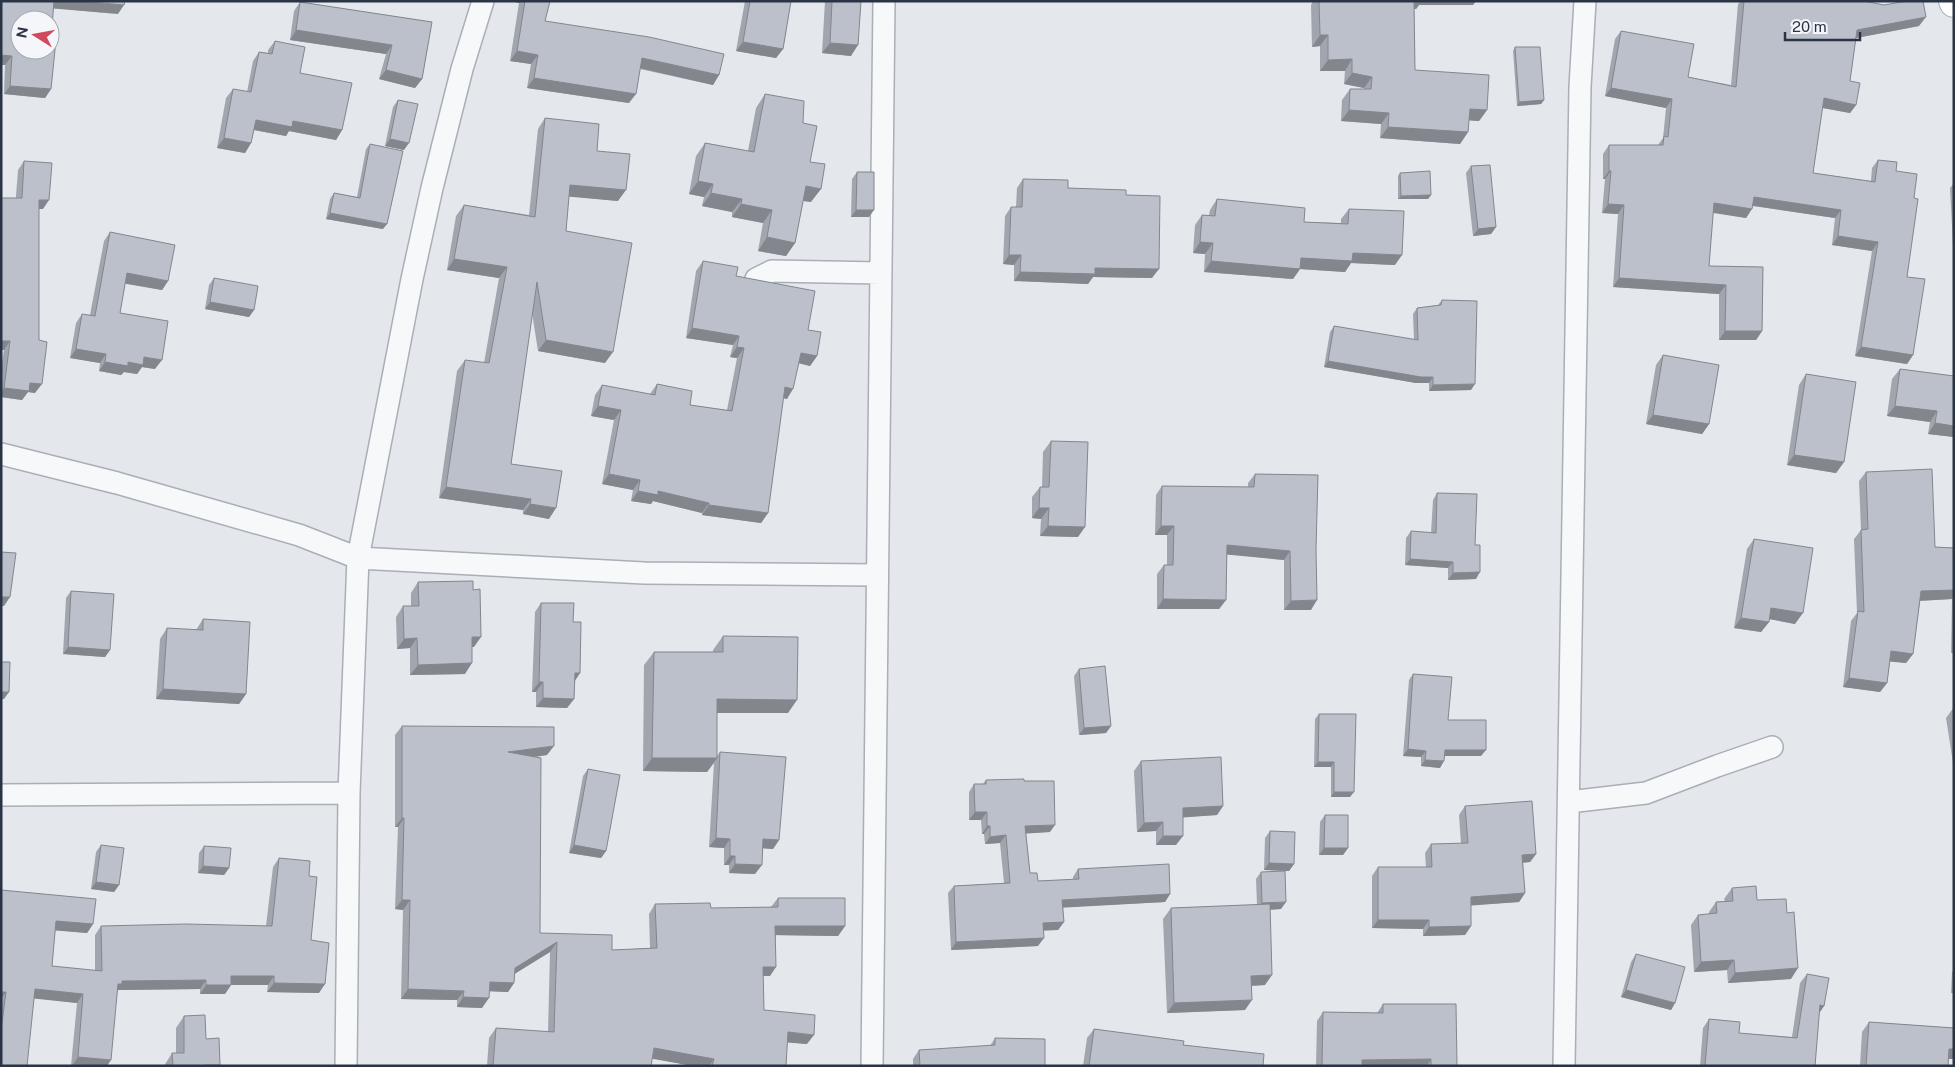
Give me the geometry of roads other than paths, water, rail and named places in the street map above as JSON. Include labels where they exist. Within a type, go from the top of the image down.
[{"type":"street","points":[[346,1066],[349,793],[358,558],[412,279],[432,188],[462,69],[483,1]]},
{"type":"street","points":[[872,1066],[884,1]]},
{"type":"street","points":[[1564,1066],[1580,87],[1584,1]]},
{"type":"street","points":[[756,279],[772,271],[881,273]]},
{"type":"street","points":[[1,454],[117,482],[299,535],[358,558],[644,573],[877,575]]},
{"type":"street","points":[[1569,802],[1646,793],[1772,747]]},
{"type":"street","points":[[1,795],[349,793]]}]
